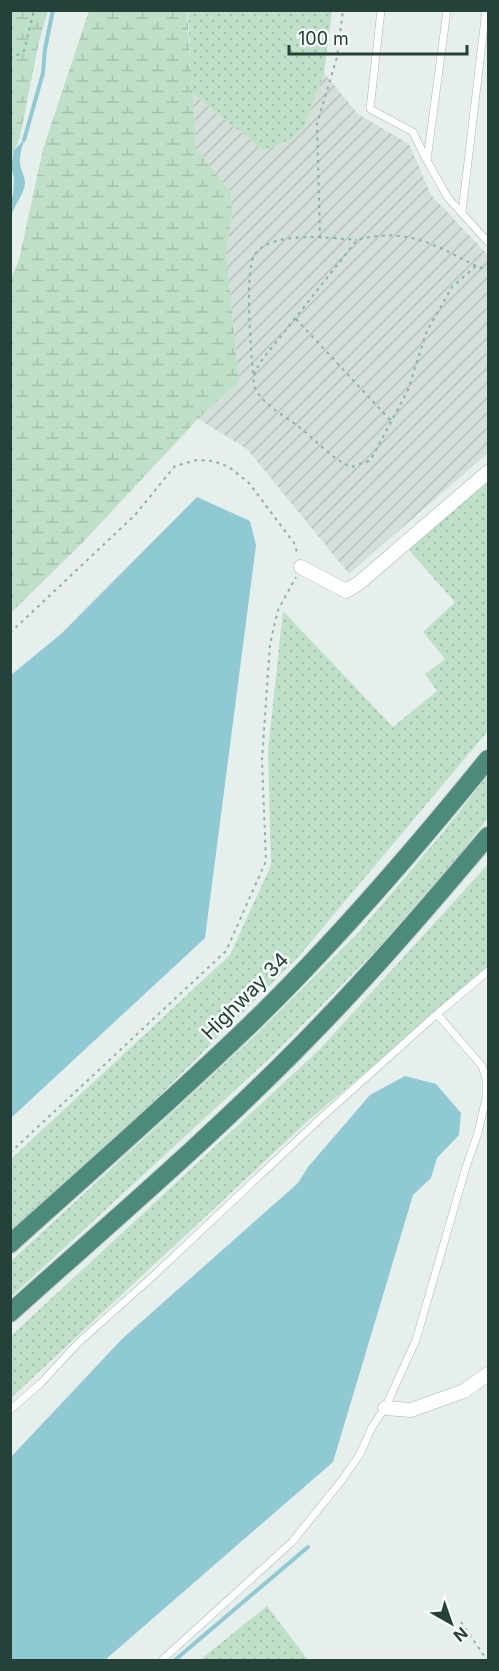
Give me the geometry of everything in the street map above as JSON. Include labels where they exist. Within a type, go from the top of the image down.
[{"type":"highway","name":"Highway 34","points":[[10,1244],[212,1061],[256,1018],[358,912],[489,759]]},
{"type":"highway","points":[[10,1313],[203,1139],[303,1043],[422,915],[489,836]]},
{"type":"street","points":[[301,567],[346,591],[359,583],[489,472]]},
{"type":"street","points":[[386,1408],[411,1410],[464,1391],[489,1374]]},
{"type":"lane","points":[[381,10],[370,109],[413,132],[448,198],[489,242]]},
{"type":"lane","points":[[426,160],[447,10]]},
{"type":"lane","points":[[462,212],[486,10]]},
{"type":"lane","points":[[10,1410],[41,1383],[77,1344],[152,1277],[322,1117],[437,1014],[489,971]]},
{"type":"lane","points":[[162,1660],[292,1542],[342,1480],[360,1454],[372,1427],[386,1408],[416,1340],[466,1167],[478,1134],[486,1098],[486,1079],[482,1066],[437,1014]]},
{"type":"path","points":[[10,59],[24,51],[34,10]]},
{"type":"path","points":[[320,238],[317,124],[337,57],[343,10]]},
{"type":"path","points":[[476,266],[452,287],[426,333],[408,390],[369,461],[351,467],[342,463],[266,402],[255,389],[249,315],[251,271],[254,255],[264,247],[278,241],[308,237],[357,240],[388,234],[411,237],[444,249],[476,266],[489,270]]},
{"type":"path","points":[[253,375],[262,360],[357,240]]},
{"type":"path","points":[[296,319],[392,422]]},
{"type":"path","points":[[10,633],[135,515],[175,466],[197,460],[213,460],[229,467],[249,483],[294,543],[301,567],[278,610],[270,644],[262,760],[267,861],[226,951],[10,1153]]},
{"type":"path","points":[[461,1622],[488,1660]]},
{"type":"shaded area","points":[[324,73],[358,114],[409,144],[431,195],[488,255],[488,453],[349,574],[247,449],[198,419],[239,382],[226,253],[232,216],[231,193],[196,148],[192,93],[264,151],[304,127]]},
{"type":"green space","points":[[11,11],[48,11],[39,41],[20,137],[11,158]]},
{"type":"green space","points":[[89,11],[187,11],[196,148],[231,193],[232,216],[226,253],[239,382],[198,419],[84,541],[11,613],[11,278],[19,260],[43,149]]},
{"type":"green space","points":[[188,11],[332,11],[324,73],[304,127],[291,139],[264,151],[192,93]]},
{"type":"green space","points":[[488,480],[488,731],[299,956],[155,1100],[11,1231],[11,1159],[230,955],[271,865],[268,751],[283,611],[393,727],[437,691],[425,674],[445,659],[423,632],[455,602],[408,549]]},
{"type":"green space","points":[[488,775],[488,818],[461,853],[379,947],[272,1056],[11,1297],[11,1261],[256,1035],[358,933]]},
{"type":"green space","points":[[488,864],[488,969],[310,1119],[11,1398],[11,1336],[320,1049]]},
{"type":"green space","points":[[267,1606],[308,1660],[200,1660]]},
{"type":"water","points":[[24,140],[20,161],[25,183],[11,218],[14,179],[11,166],[14,150]]},
{"type":"water","points":[[197,497],[250,521],[256,545],[205,938],[11,1118],[11,675],[61,634]]},
{"type":"water","points":[[405,1076],[436,1084],[461,1113],[459,1135],[437,1158],[431,1178],[413,1195],[333,1462],[105,1660],[11,1660],[11,1457],[122,1339],[298,1183],[308,1167],[370,1095]]},
{"type":"waterway","points":[[24,140],[43,73],[53,10]]},
{"type":"waterway","points":[[175,1660],[308,1547]]}]
